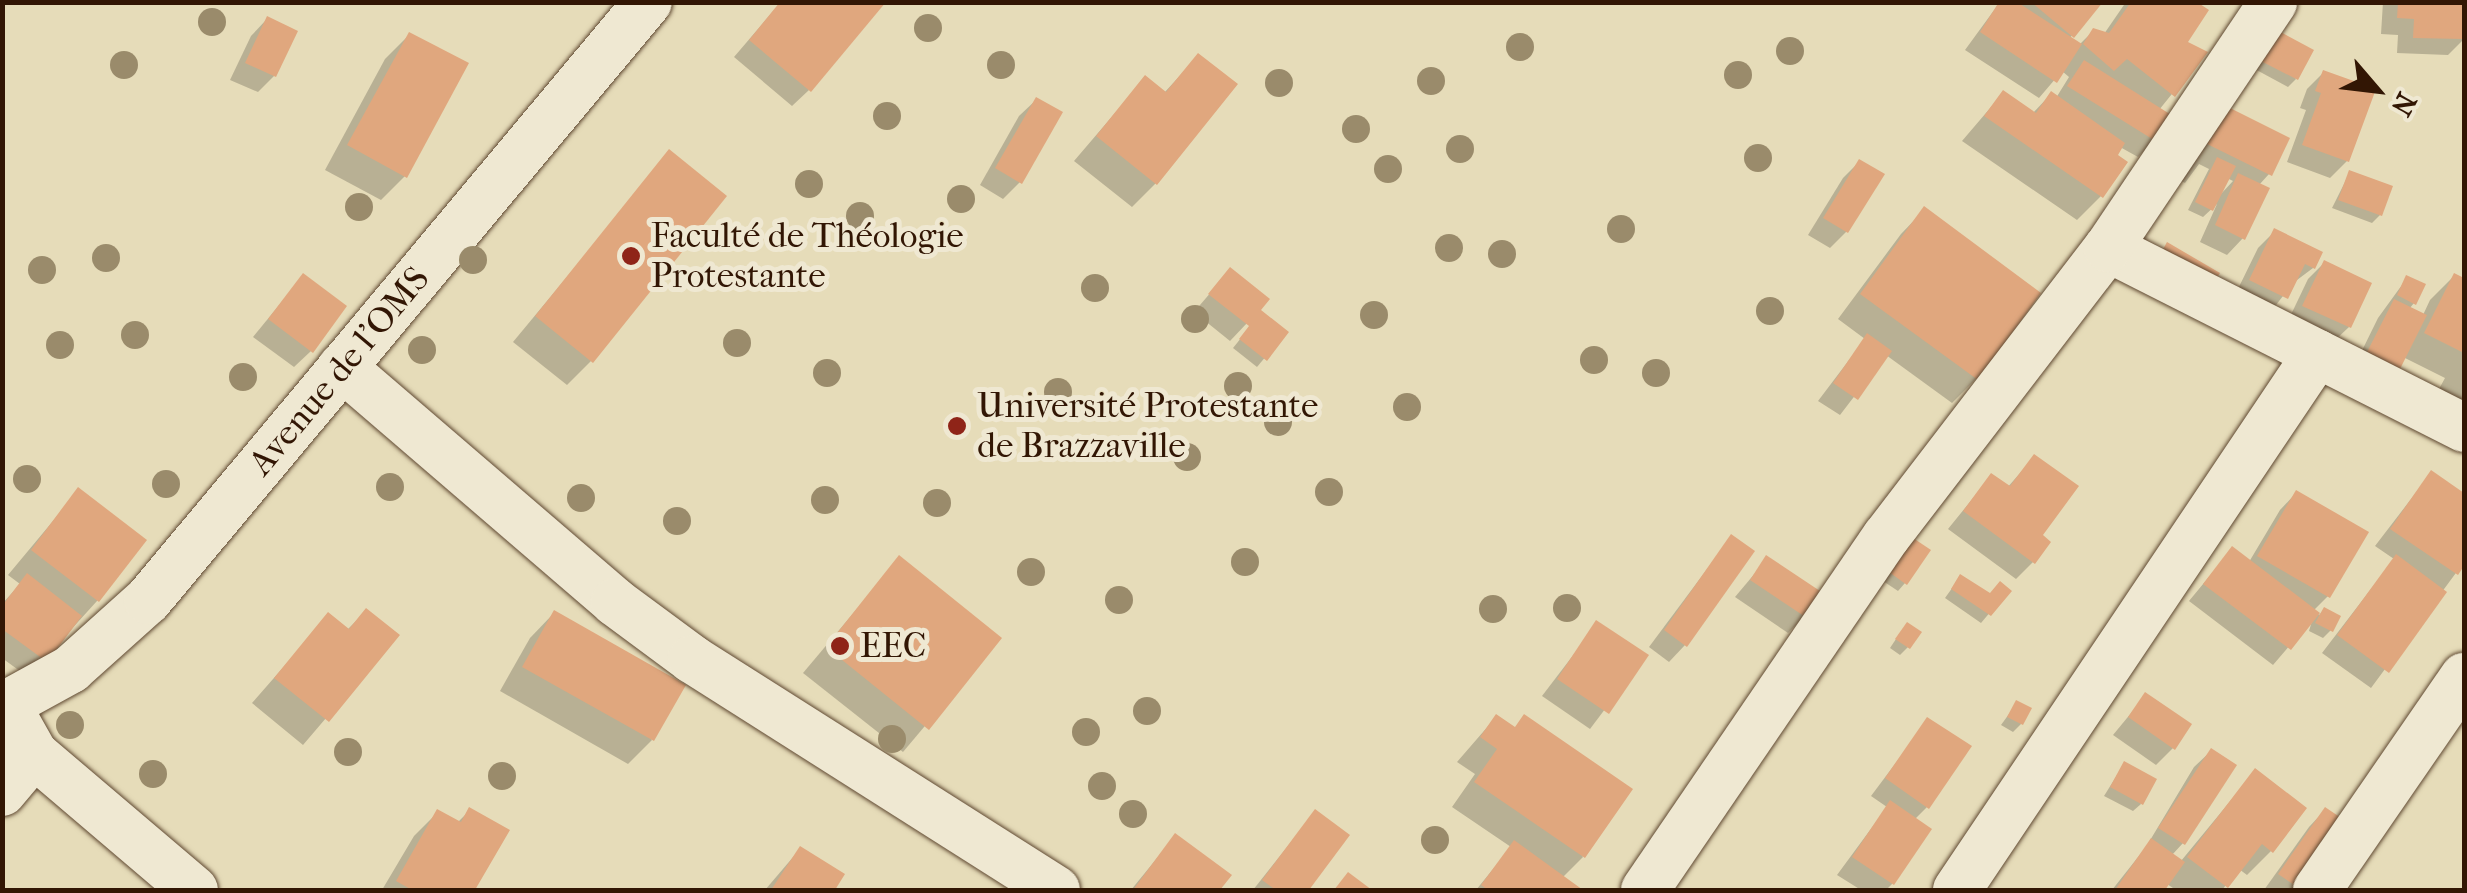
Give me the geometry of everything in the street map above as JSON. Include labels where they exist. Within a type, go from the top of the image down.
[{"type":"street","name":"Avenue de l'OMS","points":[[4,706],[71,669],[148,600],[648,2]]},
{"type":"street","points":[[1645,890],[1886,537],[2108,248],[2273,2]]},
{"type":"street","points":[[2108,248],[2464,428]]},
{"type":"street","points":[[1957,890],[2317,354]]},
{"type":"street","points":[[342,367],[646,625],[1056,890]]},
{"type":"street","points":[[2316,890],[2464,677]]},
{"type":"street","points":[[4,706],[34,754],[194,890]]},
{"type":"street","points":[[2,792],[34,754]]},
{"type":"building","points":[[780,2],[886,2],[811,92],[749,40]]},
{"type":"building","points":[[1999,2],[2017,2],[2082,44],[2057,83],[1980,32]]},
{"type":"building","points":[[2031,2],[2103,2],[2074,38]]},
{"type":"building","points":[[2131,2],[2197,2],[2209,10],[2188,42],[2208,52],[2175,97],[2127,59],[2114,71],[2083,44],[2093,28],[2109,33]]},
{"type":"building","points":[[2398,3],[2464,3],[2464,39],[2413,38],[2414,19],[2397,18]]},
{"type":"building","points":[[267,16],[298,31],[276,77],[245,63]]},
{"type":"building","points":[[2273,28],[2314,50],[2298,80],[2257,59]]},
{"type":"building","points":[[409,32],[469,63],[407,178],[347,145]]},
{"type":"building","points":[[1198,53],[1238,84],[1157,185],[1096,136],[1145,75],[1166,92]]},
{"type":"building","points":[[2084,60],[2173,116],[2157,142],[2067,86]]},
{"type":"building","points":[[2323,70],[2376,89],[2349,162],[2302,145],[2321,93],[2315,91]]},
{"type":"building","points":[[2003,90],[2036,113],[2051,91],[2125,143],[2118,155],[2128,162],[2103,198],[1984,116]]},
{"type":"building","points":[[1036,97],[1063,112],[1022,184],[995,168]]},
{"type":"building","points":[[2226,106],[2290,138],[2272,176],[2207,144]]},
{"type":"building","name":"Faculté de Théologie Protestante","points":[[669,149],[727,196],[593,363],[535,316]]},
{"type":"building","points":[[2217,157],[2236,166],[2213,211],[2195,202]]},
{"type":"building","points":[[1859,159],[1885,174],[1848,233],[1823,218]]},
{"type":"building","points":[[2349,170],[2393,186],[2382,216],[2338,200]]},
{"type":"building","points":[[2238,173],[2270,188],[2245,240],[2215,225]]},
{"type":"building","points":[[1924,206],[2041,293],[1978,380],[1860,294]]},
{"type":"building","points":[[2274,228],[2323,252],[2315,269],[2305,264],[2288,299],[2249,280]]},
{"type":"building","points":[[2167,242],[2220,273],[2208,292],[2156,262]]},
{"type":"building","points":[[2324,260],[2372,283],[2351,328],[2302,306]]},
{"type":"building","points":[[1230,267],[1270,299],[1261,310],[1289,332],[1267,361],[1239,339],[1249,326],[1208,294]]},
{"type":"building","points":[[303,273],[347,306],[313,353],[268,319]]},
{"type":"building","points":[[2454,273],[2464,278],[2464,353],[2424,333]]},
{"type":"building","points":[[2406,275],[2426,284],[2416,305],[2397,295]]},
{"type":"building","points":[[2394,299],[2427,315],[2397,375],[2364,358]]},
{"type":"building","points":[[1867,333],[1892,351],[1858,400],[1833,383]]},
{"type":"building","points":[[2034,454],[2079,486],[2043,535],[2051,542],[2035,564],[1963,511],[1991,473],[2010,486]]},
{"type":"building","points":[[2431,470],[2464,493],[2464,566],[2458,575],[2390,529]]},
{"type":"building","points":[[78,487],[147,540],[99,602],[31,550]]},
{"type":"building","points":[[2296,490],[2369,532],[2330,598],[2257,556]]},
{"type":"building","points":[[1731,534],[1755,551],[1687,647],[1664,630]]},
{"type":"building","points":[[1913,538],[1931,550],[1907,585],[1889,572]]},
{"type":"building","points":[[2232,546],[2320,613],[2291,650],[2203,584]]},
{"type":"building","points":[[2396,554],[2447,592],[2389,673],[2337,635]]},
{"type":"building","points":[[899,555],[1002,638],[929,730],[826,647]]},
{"type":"building","points":[[1766,555],[1823,593],[1807,618],[1750,580]]},
{"type":"building","points":[[27,573],[82,616],[47,662],[2,629],[2,606]]},
{"type":"building","points":[[1960,574],[1990,593],[2000,581],[2012,591],[1991,616],[1951,589]]},
{"type":"building","points":[[2324,607],[2341,616],[2333,632],[2315,623]]},
{"type":"building","points":[[366,608],[400,635],[329,722],[274,678],[328,612],[349,629]]},
{"type":"building","points":[[554,610],[686,685],[654,741],[522,667]]},
{"type":"building","points":[[1596,620],[1649,655],[1609,714],[1557,679]]},
{"type":"building","points":[[1907,622],[1922,632],[1910,649],[1895,639]]},
{"type":"building","points":[[2145,692],[2192,724],[2175,750],[2128,717]]},
{"type":"building","points":[[2016,700],[2032,708],[2023,725],[2007,717]]},
{"type":"building","points":[[1496,714],[1515,727],[1524,714],[1633,789],[1585,858],[1474,782],[1497,749],[1480,737]]},
{"type":"building","points":[[1927,717],[1972,746],[1929,809],[1885,778]]},
{"type":"building","points":[[2211,748],[2237,765],[2185,845],[2158,828]]},
{"type":"building","points":[[2124,761],[2157,779],[2143,805],[2110,787]]},
{"type":"building","points":[[2255,768],[2307,808],[2273,853],[2262,844],[2228,888],[2187,857]]},
{"type":"building","points":[[1890,800],[1932,829],[1894,885],[1852,857]]},
{"type":"building","points":[[469,807],[510,830],[475,890],[412,890],[396,881],[437,809],[461,822]]},
{"type":"building","points":[[2325,807],[2347,822],[2300,889],[2278,874]]},
{"type":"building","points":[[1315,809],[1350,835],[1309,890],[1276,890],[1262,880]]},
{"type":"building","points":[[1175,833],[1232,875],[1220,890],[1133,890]]},
{"type":"building","points":[[2151,838],[2185,862],[2165,890],[2115,890]]},
{"type":"building","points":[[1514,840],[1583,890],[1488,890],[1481,885]]},
{"type":"building","points":[[800,846],[845,874],[835,890],[771,890]]},
{"type":"building","points":[[1348,872],[1372,890],[1334,890]]},
{"type":"place","name":"Faculté de Théologie Protestante","points":[[631,256]]},
{"type":"place","name":"Université Protestante de Brazzaville","points":[[957,426]]},
{"type":"place","name":"EEC","points":[[840,646]]}]
